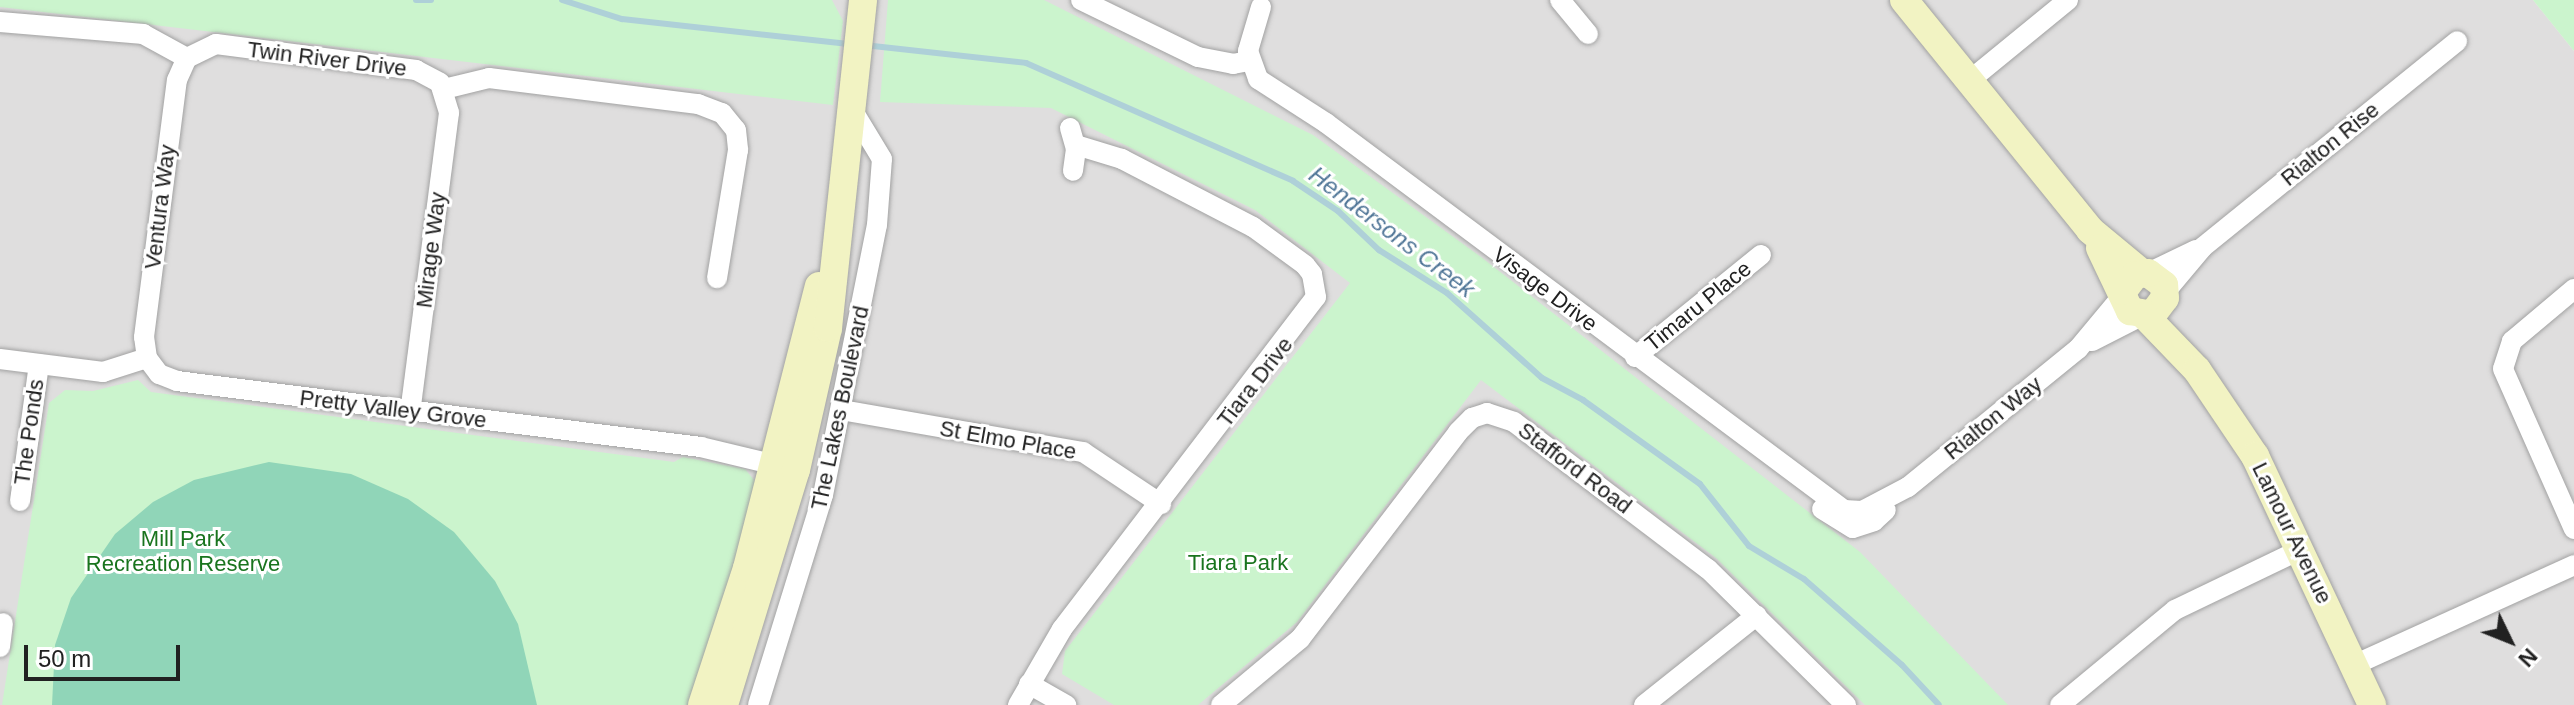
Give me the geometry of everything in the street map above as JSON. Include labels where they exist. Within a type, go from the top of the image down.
[{"type":"street","name":"The Lakes Boulevard","points":[[724,705],[786,468],[845,185],[863,0]]},
{"type":"street","points":[[1081,0],[1198,57],[1240,62],[1263,4]]},
{"type":"street","points":[[1560,0],[1588,34]]},
{"type":"street","name":"Lamour Avenue","points":[[1904,0],[2144,294],[2255,456],[2302,549],[2372,705]]},
{"type":"street","points":[[1969,81],[2068,0]]},
{"type":"street","points":[[0,22],[143,34],[187,58]]},
{"type":"street","name":"Rialton Rise","points":[[2144,294],[2457,41]]},
{"type":"street","name":"Twin River Drive","points":[[187,58],[216,44],[416,70],[444,89]]},
{"type":"street","name":"Ventura Way","points":[[147,358],[144,337],[177,80],[187,58]]},
{"type":"street","name":"Visage Drive","points":[[1240,62],[1258,79],[1853,520]]},
{"type":"street","points":[[444,89],[489,78],[698,104],[722,113],[736,130],[738,150],[717,278]]},
{"type":"street","name":"Mirage Way","points":[[410,412],[449,113],[444,89]]},
{"type":"street","name":"The Lakes Boulevard","points":[[758,705],[808,548],[842,410],[884,177],[874,141],[853,111]]},
{"type":"street","name":"Tiara Drive","points":[[1018,705],[1062,629],[1302,322],[1313,306],[1317,286],[1305,265],[1235,216],[1073,136],[1073,171]]},
{"type":"street","name":"Timaru Place","points":[[1635,357],[1761,255]]},
{"type":"street","points":[[2574,289],[2512,341],[2503,369],[2574,529]]},
{"type":"street","name":"Rialton Way","points":[[1853,520],[1908,487],[2144,294]]},
{"type":"street","points":[[0,359],[103,372],[147,358]]},
{"type":"street","name":"Pretty Valley Grove","points":[[147,358],[159,374],[177,381],[701,447],[786,468]]},
{"type":"street","name":"The Ponds","points":[[20,501],[39,364]]},
{"type":"street","name":"St Elmo Place","points":[[842,410],[1083,452],[1161,504]]},
{"type":"street","name":"Stafford Road","points":[[1221,705],[1300,639],[1458,432],[1472,418],[1487,413],[1514,422],[1708,569],[1846,705]]},
{"type":"street","name":"The Lakes Boulevard","points":[[702,705],[786,468]]},
{"type":"street","points":[[2060,705],[2175,610],[2302,549]]},
{"type":"street","points":[[2354,665],[2574,565]]},
{"type":"street","points":[[1644,705],[1757,615]]},
{"type":"street","points":[[0,647],[3,623]]},
{"type":"street","points":[[1029,684],[1066,705]]},
{"type":"shaded area","points":[[0,0],[2533,0],[2574,51],[2574,705],[0,705]]},
{"type":"green space","points":[[0,0],[832,0],[843,21],[833,105],[0,7]]},
{"type":"green space","name":"Tiara Park","points":[[888,0],[1044,0],[1313,135],[1481,257],[1860,552],[2008,705],[1865,705],[1716,558],[1481,380],[1297,622],[1198,705],[1114,705],[1062,674],[1065,651],[1350,283],[1255,210],[1051,108],[880,102]]},
{"type":"green space","points":[[2533,0],[2574,0],[2574,51]]},
{"type":"green space","name":"Mill Park Recreation Reserve","points":[[138,380],[151,392],[674,462],[683,457],[745,469],[759,486],[696,705],[2,705],[49,403],[65,390],[93,391]]},
{"type":"green space","points":[[269,462],[351,474],[408,499],[454,532],[495,581],[518,624],[537,705],[52,705],[55,645],[71,598],[115,534],[153,502],[194,480]]},
{"type":"waterway","name":"Hendersons Creek","points":[[416,0],[431,0]]},
{"type":"waterway","name":"Hendersons Creek","points":[[562,0],[622,19],[849,44]]},
{"type":"waterway","name":"Hendersons Creek","points":[[864,45],[1026,63],[1293,181],[1338,211],[1379,250],[1447,293],[1542,378],[1583,400],[1700,484],[1749,546],[1804,579],[1902,665],[1939,705]]}]
